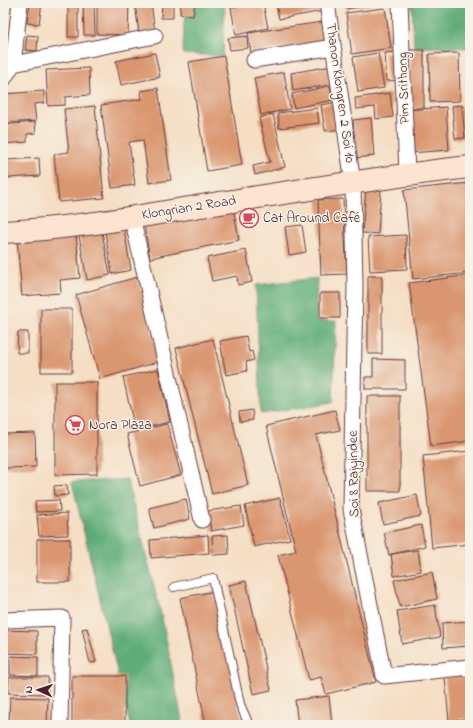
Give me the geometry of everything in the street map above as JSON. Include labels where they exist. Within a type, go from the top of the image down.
[{"type":"street","points":[[3,80],[13,64],[20,3]]},
{"type":"street","name":"Thanon Klongren 2 Soi 10","points":[[327,3],[353,182]]},
{"type":"street","name":"Pim Srithong","points":[[400,3],[408,174]]},
{"type":"street","points":[[13,64],[156,36]]},
{"type":"street","points":[[254,60],[334,47]]},
{"type":"street","name":"Klongrian 2 Road","points":[[3,232],[38,230],[132,218],[353,182],[470,167]]},
{"type":"street","name":"Soi 8 Rajyindee","points":[[353,182],[355,286],[351,509],[384,676],[470,667]]},
{"type":"street","points":[[132,218],[202,520]]},
{"type":"street","points":[[3,620],[62,618],[60,725]]},
{"type":"lane","points":[[174,587],[213,578],[240,704],[249,725]]},
{"type":"green space","points":[[190,3],[225,3],[223,56],[183,54],[184,22]]},
{"type":"green space","points":[[412,3],[470,3],[470,48],[414,47]]},
{"type":"green space","points":[[317,278],[316,321],[336,321],[333,402],[261,414],[256,285]]},
{"type":"green space","points":[[127,479],[162,618],[183,725],[130,725],[72,482]]},
{"type":"building","points":[[30,3],[42,3],[39,24],[27,23]]},
{"type":"building","points":[[68,3],[78,3],[78,37],[68,37]]},
{"type":"building","points":[[83,3],[94,3],[95,35],[84,35]]},
{"type":"building","points":[[97,3],[129,3],[128,35],[97,34]]},
{"type":"building","points":[[135,3],[151,3],[155,32],[139,34]]},
{"type":"building","points":[[162,3],[173,3],[173,18],[161,18]]},
{"type":"building","points":[[181,3],[195,3],[193,16],[180,14]]},
{"type":"building","points":[[263,3],[268,28],[236,35],[231,8]]},
{"type":"building","points":[[276,3],[322,3],[323,11],[279,19]]},
{"type":"building","points":[[345,3],[375,3],[375,4],[346,9]]},
{"type":"building","points":[[385,8],[391,48],[352,54],[346,13]]},
{"type":"building","points":[[322,22],[325,41],[251,53],[248,33]]},
{"type":"building","points":[[27,35],[38,36],[37,51],[25,50]]},
{"type":"building","points":[[247,36],[248,48],[230,50],[228,38]]},
{"type":"building","points":[[410,50],[424,50],[424,108],[411,108]]},
{"type":"building","points":[[399,52],[401,80],[387,81],[385,53]]},
{"type":"building","points":[[155,53],[160,77],[121,85],[116,61]]},
{"type":"building","points":[[378,53],[384,88],[358,92],[353,57]]},
{"type":"building","points":[[459,53],[460,101],[430,102],[429,54]]},
{"type":"building","points":[[224,56],[242,165],[207,171],[189,62]]},
{"type":"building","points":[[331,66],[334,84],[293,91],[291,73]]},
{"type":"building","points":[[89,68],[90,95],[65,97],[65,105],[48,106],[46,70]]},
{"type":"building","points":[[284,72],[290,109],[261,115],[254,78]]},
{"type":"building","points":[[330,86],[333,100],[294,108],[292,94]]},
{"type":"building","points":[[158,88],[171,180],[149,183],[143,140],[129,142],[135,185],[112,188],[101,105],[142,99],[141,91]]},
{"type":"building","points":[[44,91],[44,103],[34,104],[36,121],[3,123],[3,94]]},
{"type":"building","points":[[390,93],[393,117],[376,119],[375,107],[356,109],[355,98]]},
{"type":"building","points":[[338,102],[342,129],[325,131],[321,105]]},
{"type":"building","points":[[462,105],[465,138],[455,139],[452,106]]},
{"type":"building","points":[[95,106],[104,198],[59,202],[54,154],[69,152],[64,109]]},
{"type":"building","points":[[446,107],[449,150],[410,153],[407,110]]},
{"type":"building","points":[[317,108],[319,123],[279,128],[278,113]]},
{"type":"building","points":[[273,114],[285,167],[255,175],[253,166],[270,162],[259,118]]},
{"type":"building","points":[[371,118],[374,156],[356,158],[353,120]]},
{"type":"building","points":[[35,122],[36,133],[27,134],[27,142],[3,144],[3,125]]},
{"type":"building","points":[[39,158],[40,176],[8,178],[7,160]]},
{"type":"building","points":[[469,183],[470,273],[413,279],[404,190]]},
{"type":"building","points":[[366,188],[381,189],[378,234],[362,233]]},
{"type":"building","points":[[343,199],[347,274],[321,275],[318,200]]},
{"type":"building","points":[[233,207],[239,240],[150,258],[144,224]]},
{"type":"building","points":[[302,225],[306,252],[289,255],[285,227]]},
{"type":"building","points":[[124,229],[131,270],[112,274],[105,232]]},
{"type":"building","points":[[102,232],[110,275],[87,280],[79,236]]},
{"type":"building","points":[[76,234],[80,278],[60,280],[61,293],[22,296],[17,239]]},
{"type":"building","points":[[406,235],[407,269],[370,271],[368,237]]},
{"type":"building","points":[[246,250],[252,282],[238,285],[237,276],[212,281],[207,258]]},
{"type":"building","points":[[470,275],[470,441],[431,446],[409,283]]},
{"type":"building","points":[[368,276],[382,276],[382,354],[368,354]]},
{"type":"building","points":[[137,277],[161,361],[100,379],[76,295]]},
{"type":"building","points":[[320,293],[340,293],[340,318],[320,318]]},
{"type":"building","points":[[41,309],[72,309],[72,372],[41,372]]},
{"type":"building","points":[[18,332],[28,332],[28,353],[17,353]]},
{"type":"building","points":[[246,336],[249,352],[252,351],[254,360],[246,362],[247,371],[226,375],[220,341]]},
{"type":"building","points":[[213,339],[248,485],[212,494],[176,348]]},
{"type":"building","points":[[373,359],[405,360],[405,389],[365,389],[365,377],[373,377]]},
{"type":"building","points":[[158,369],[170,422],[135,430],[123,377]]},
{"type":"building","points":[[55,382],[97,382],[97,474],[55,475]]},
{"type":"building","points":[[367,396],[400,396],[400,491],[367,491]]},
{"type":"building","points":[[252,410],[253,420],[240,422],[239,412]]},
{"type":"building","points":[[335,410],[340,430],[316,435],[376,682],[326,694],[321,677],[309,680],[278,555],[296,551],[266,426]]},
{"type":"building","points":[[167,424],[181,475],[140,486],[127,434]]},
{"type":"building","points":[[35,433],[36,467],[3,468],[3,434]]},
{"type":"building","points":[[470,451],[470,544],[432,548],[423,456]]},
{"type":"building","points":[[67,485],[68,495],[55,496],[54,486]]},
{"type":"building","points":[[417,495],[421,516],[383,524],[379,503]]},
{"type":"building","points":[[280,498],[290,539],[254,547],[245,506]]},
{"type":"building","points":[[186,499],[190,519],[154,528],[149,508]]},
{"type":"building","points":[[59,500],[60,511],[36,512],[35,501]]},
{"type":"building","points":[[241,506],[244,525],[211,531],[208,511]]},
{"type":"building","points":[[67,513],[68,535],[39,536],[37,515]]},
{"type":"building","points":[[421,525],[425,546],[389,555],[384,533]]},
{"type":"building","points":[[208,535],[209,553],[151,558],[150,540]]},
{"type":"building","points":[[228,535],[229,554],[213,555],[212,536]]},
{"type":"building","points":[[37,539],[70,539],[70,582],[37,582]]},
{"type":"building","points":[[418,550],[421,571],[394,576],[391,554]]},
{"type":"building","points":[[432,572],[437,599],[400,607],[394,580]]},
{"type":"building","points":[[246,581],[271,690],[253,694],[229,585]]},
{"type":"building","points":[[215,591],[243,725],[206,725],[180,598]]},
{"type":"building","points":[[435,605],[440,637],[402,644],[397,611]]},
{"type":"building","points":[[470,621],[470,646],[443,648],[442,623]]},
{"type":"building","points":[[87,628],[96,662],[90,663],[82,629]]},
{"type":"building","points":[[3,630],[37,631],[37,654],[3,653]]},
{"type":"building","points":[[10,656],[38,657],[38,676],[10,675]]},
{"type":"building","points":[[470,675],[470,718],[449,721],[445,677]]},
{"type":"building","points":[[72,676],[125,676],[125,725],[72,725]]},
{"type":"building","points":[[9,677],[48,677],[48,694],[8,693]]},
{"type":"building","points":[[329,696],[332,725],[298,725],[295,700]]},
{"type":"building","points":[[10,697],[48,698],[47,722],[9,722]]},
{"type":"place","name":"Cat Around Café","points":[[249,218]]},
{"type":"place","name":"Nora Plaza","points":[[75,425]]}]
